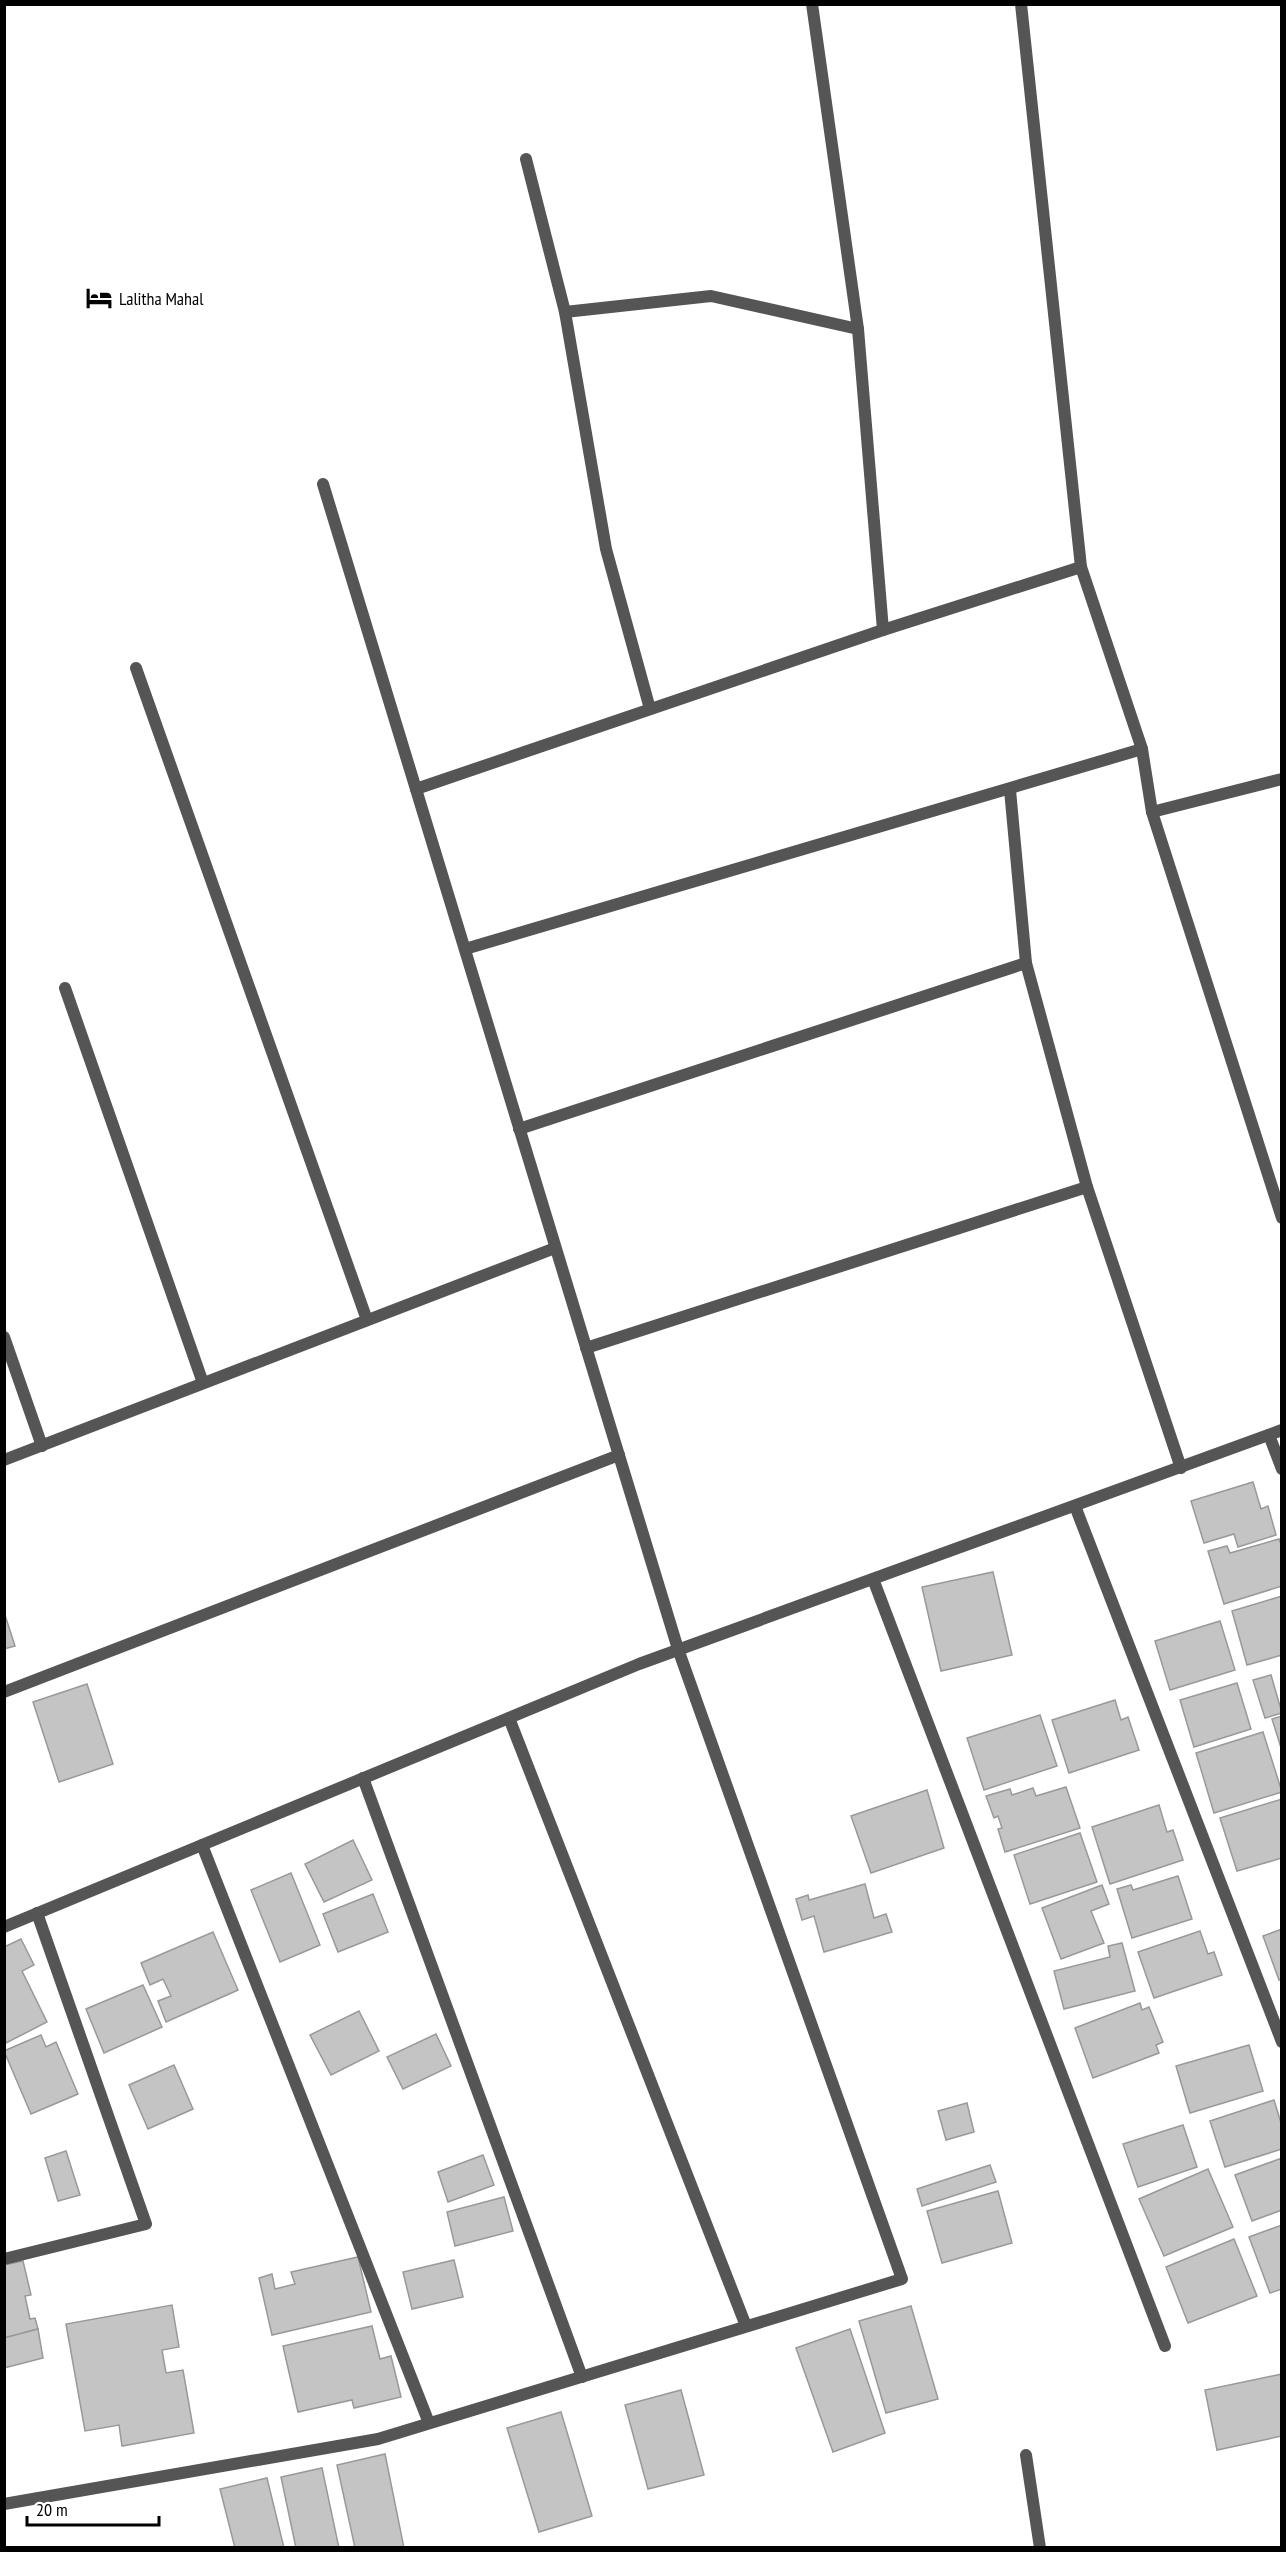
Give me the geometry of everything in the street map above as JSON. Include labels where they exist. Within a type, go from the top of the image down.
[{"type":"street","points":[[812,4],[858,329],[883,630]]},
{"type":"street","points":[[1021,4],[1081,567],[1142,749],[1152,812],[1281,1218]]},
{"type":"street","points":[[526,159],[565,312],[606,549],[650,710]]},
{"type":"street","points":[[565,312],[711,296],[858,329]]},
{"type":"street","points":[[4,2504],[378,2439],[902,2278],[678,1650],[323,484]]},
{"type":"street","points":[[416,789],[883,630],[1081,567]]},
{"type":"street","points":[[136,668],[367,1320]]},
{"type":"street","points":[[465,949],[1010,790],[1142,749]]},
{"type":"street","points":[[1152,812],[1281,779]]},
{"type":"street","points":[[1010,790],[1026,963],[1087,1188],[1181,1468]]},
{"type":"street","points":[[519,1129],[1026,963]]},
{"type":"street","points":[[65,988],[203,1383]]},
{"type":"street","points":[[586,1348],[1087,1188]]},
{"type":"street","points":[[4,1460],[555,1248]]},
{"type":"street","points":[[4,1337],[42,1446]]},
{"type":"street","points":[[4,1927],[678,1650],[1281,1430]]},
{"type":"street","points":[[1269,1435],[1281,1469]]},
{"type":"street","points":[[4,1692],[618,1455]]},
{"type":"street","points":[[1075,1506],[1281,2042]]},
{"type":"street","points":[[873,1579],[1166,2346]]},
{"type":"street","points":[[509,1718],[746,2326]]},
{"type":"street","points":[[363,1778],[582,2377]]},
{"type":"street","points":[[202,1845],[429,2423]]},
{"type":"street","points":[[4,2259],[146,2224],[37,1913]]},
{"type":"street","points":[[1026,2455],[1040,2547]]},
{"type":"building","points":[[1253,1482],[1261,1509],[1268,1506],[1276,1535],[1238,1547],[1234,1534],[1204,1543],[1191,1501]]},
{"type":"building","points":[[1279,1539],[1282,1547],[1282,1586],[1224,1604],[1208,1551],[1227,1546],[1230,1553]]},
{"type":"building","points":[[993,1572],[1012,1655],[941,1671],[922,1587]]},
{"type":"building","points":[[1282,1596],[1282,1655],[1247,1665],[1232,1611]]},
{"type":"building","points":[[4,1612],[15,1646],[4,1649]]},
{"type":"building","points":[[1220,1621],[1235,1670],[1170,1690],[1155,1641]]},
{"type":"building","points":[[1271,1675],[1282,1713],[1265,1718],[1253,1680]]},
{"type":"building","points":[[1237,1683],[1251,1729],[1194,1747],[1180,1700]]},
{"type":"building","points":[[87,1684],[113,1764],[59,1782],[33,1702]]},
{"type":"building","points":[[1115,1700],[1121,1720],[1128,1717],[1139,1750],[1069,1773],[1052,1720]]},
{"type":"building","points":[[1040,1715],[1057,1766],[984,1790],[967,1738]]},
{"type":"building","points":[[1282,1716],[1282,1751],[1272,1719]]},
{"type":"building","points":[[1263,1732],[1282,1792],[1214,1813],[1196,1753]]},
{"type":"building","points":[[1066,1787],[1080,1828],[1005,1852],[998,1829],[1002,1828],[998,1816],[994,1818],[986,1796],[1010,1789],[1012,1795],[1033,1788],[1036,1796]]},
{"type":"building","points":[[927,1790],[944,1848],[871,1873],[851,1816]]},
{"type":"building","points":[[1282,1799],[1282,1858],[1237,1871],[1220,1818]]},
{"type":"building","points":[[1159,1805],[1167,1832],[1173,1830],[1183,1860],[1110,1884],[1092,1827]]},
{"type":"building","points":[[1080,1833],[1097,1882],[1030,1904],[1014,1855]]},
{"type":"building","points":[[353,1840],[372,1880],[324,1902],[305,1864]]},
{"type":"building","points":[[291,1873],[320,1945],[280,1962],[251,1890]]},
{"type":"building","points":[[1178,1876],[1192,1919],[1132,1938],[1117,1889],[1131,1885],[1133,1890]]},
{"type":"building","points":[[865,1884],[874,1918],[886,1914],[892,1932],[824,1952],[814,1916],[802,1920],[796,1899],[808,1895],[809,1900]]},
{"type":"building","points":[[1102,1885],[1109,1904],[1091,1911],[1104,1943],[1061,1959],[1042,1908]]},
{"type":"building","points":[[373,1894],[388,1932],[338,1952],[323,1914]]},
{"type":"building","points":[[1282,1929],[1282,1979],[1279,1980],[1263,1936]]},
{"type":"building","points":[[1200,1931],[1208,1954],[1214,1952],[1222,1975],[1154,1998],[1138,1952]]},
{"type":"building","points":[[213,1932],[238,1990],[166,2022],[158,2001],[171,1996],[163,1979],[150,1985],[141,1963]]},
{"type":"building","points":[[21,1939],[34,1965],[22,1971],[47,2022],[4,2044],[4,1947]]},
{"type":"building","points":[[1122,1943],[1135,1991],[1064,2009],[1054,1971],[1110,1957],[1108,1946]]},
{"type":"building","points":[[143,1985],[162,2027],[104,2053],[86,2009]]},
{"type":"building","points":[[1140,2003],[1142,2010],[1149,2007],[1163,2042],[1156,2045],[1159,2053],[1093,2078],[1075,2028]]},
{"type":"building","points":[[359,2011],[379,2051],[331,2075],[310,2035]]},
{"type":"building","points":[[436,2034],[451,2066],[403,2089],[387,2057]]},
{"type":"building","points":[[41,2035],[46,2047],[56,2042],[78,2094],[31,2114],[4,2051]]},
{"type":"building","points":[[1249,2045],[1263,2091],[1190,2113],[1176,2066]]},
{"type":"building","points":[[174,2065],[193,2109],[148,2129],[129,2085]]},
{"type":"building","points":[[1274,2100],[1282,2126],[1282,2149],[1225,2167],[1210,2121]]},
{"type":"building","points":[[967,2103],[974,2132],[946,2140],[938,2111]]},
{"type":"building","points":[[1183,2125],[1197,2167],[1138,2187],[1123,2144]]},
{"type":"building","points":[[66,2151],[80,2195],[58,2201],[45,2158]]},
{"type":"building","points":[[483,2155],[494,2185],[448,2202],[438,2172]]},
{"type":"building","points":[[1282,2158],[1282,2210],[1252,2221],[1235,2175]]},
{"type":"building","points":[[990,2165],[996,2182],[922,2206],[917,2189]]},
{"type":"building","points":[[1208,2169],[1233,2227],[1164,2256],[1139,2199]]},
{"type":"building","points":[[998,2191],[1012,2243],[942,2263],[927,2211]]},
{"type":"building","points":[[504,2197],[513,2231],[455,2246],[447,2212]]},
{"type":"building","points":[[1282,2225],[1282,2289],[1270,2293],[1249,2237]]},
{"type":"building","points":[[1234,2239],[1257,2296],[1188,2323],[1166,2267]]},
{"type":"building","points":[[358,2257],[371,2312],[272,2335],[259,2278],[272,2274],[275,2289],[295,2284],[291,2272]]},
{"type":"building","points":[[454,2260],[463,2297],[412,2309],[403,2272]]},
{"type":"building","points":[[23,2261],[31,2295],[25,2296],[30,2319],[35,2318],[38,2329],[4,2338],[4,2265]]},
{"type":"building","points":[[172,2305],[179,2347],[162,2350],[166,2373],[183,2370],[194,2433],[122,2446],[119,2425],[85,2431],[66,2324]]},
{"type":"building","points":[[911,2306],[938,2399],[886,2413],[859,2321]]},
{"type":"building","points":[[372,2326],[380,2359],[391,2356],[401,2397],[354,2408],[352,2400],[298,2412],[283,2346]]},
{"type":"building","points":[[38,2329],[43,2358],[4,2368],[4,2338]]},
{"type":"building","points":[[850,2329],[885,2433],[833,2452],[796,2348]]},
{"type":"building","points":[[1282,2374],[1282,2436],[1217,2450],[1205,2390]]},
{"type":"building","points":[[681,2390],[704,2475],[648,2489],[625,2405]]},
{"type":"building","points":[[561,2412],[592,2516],[539,2532],[507,2428]]},
{"type":"building","points":[[385,2454],[404,2548],[355,2548],[337,2465]]},
{"type":"building","points":[[322,2468],[339,2548],[296,2548],[281,2477]]},
{"type":"building","points":[[267,2478],[284,2548],[235,2548],[220,2489]]},
{"type":"place","name":"Lalitha Mahal","points":[[99,298]]}]
